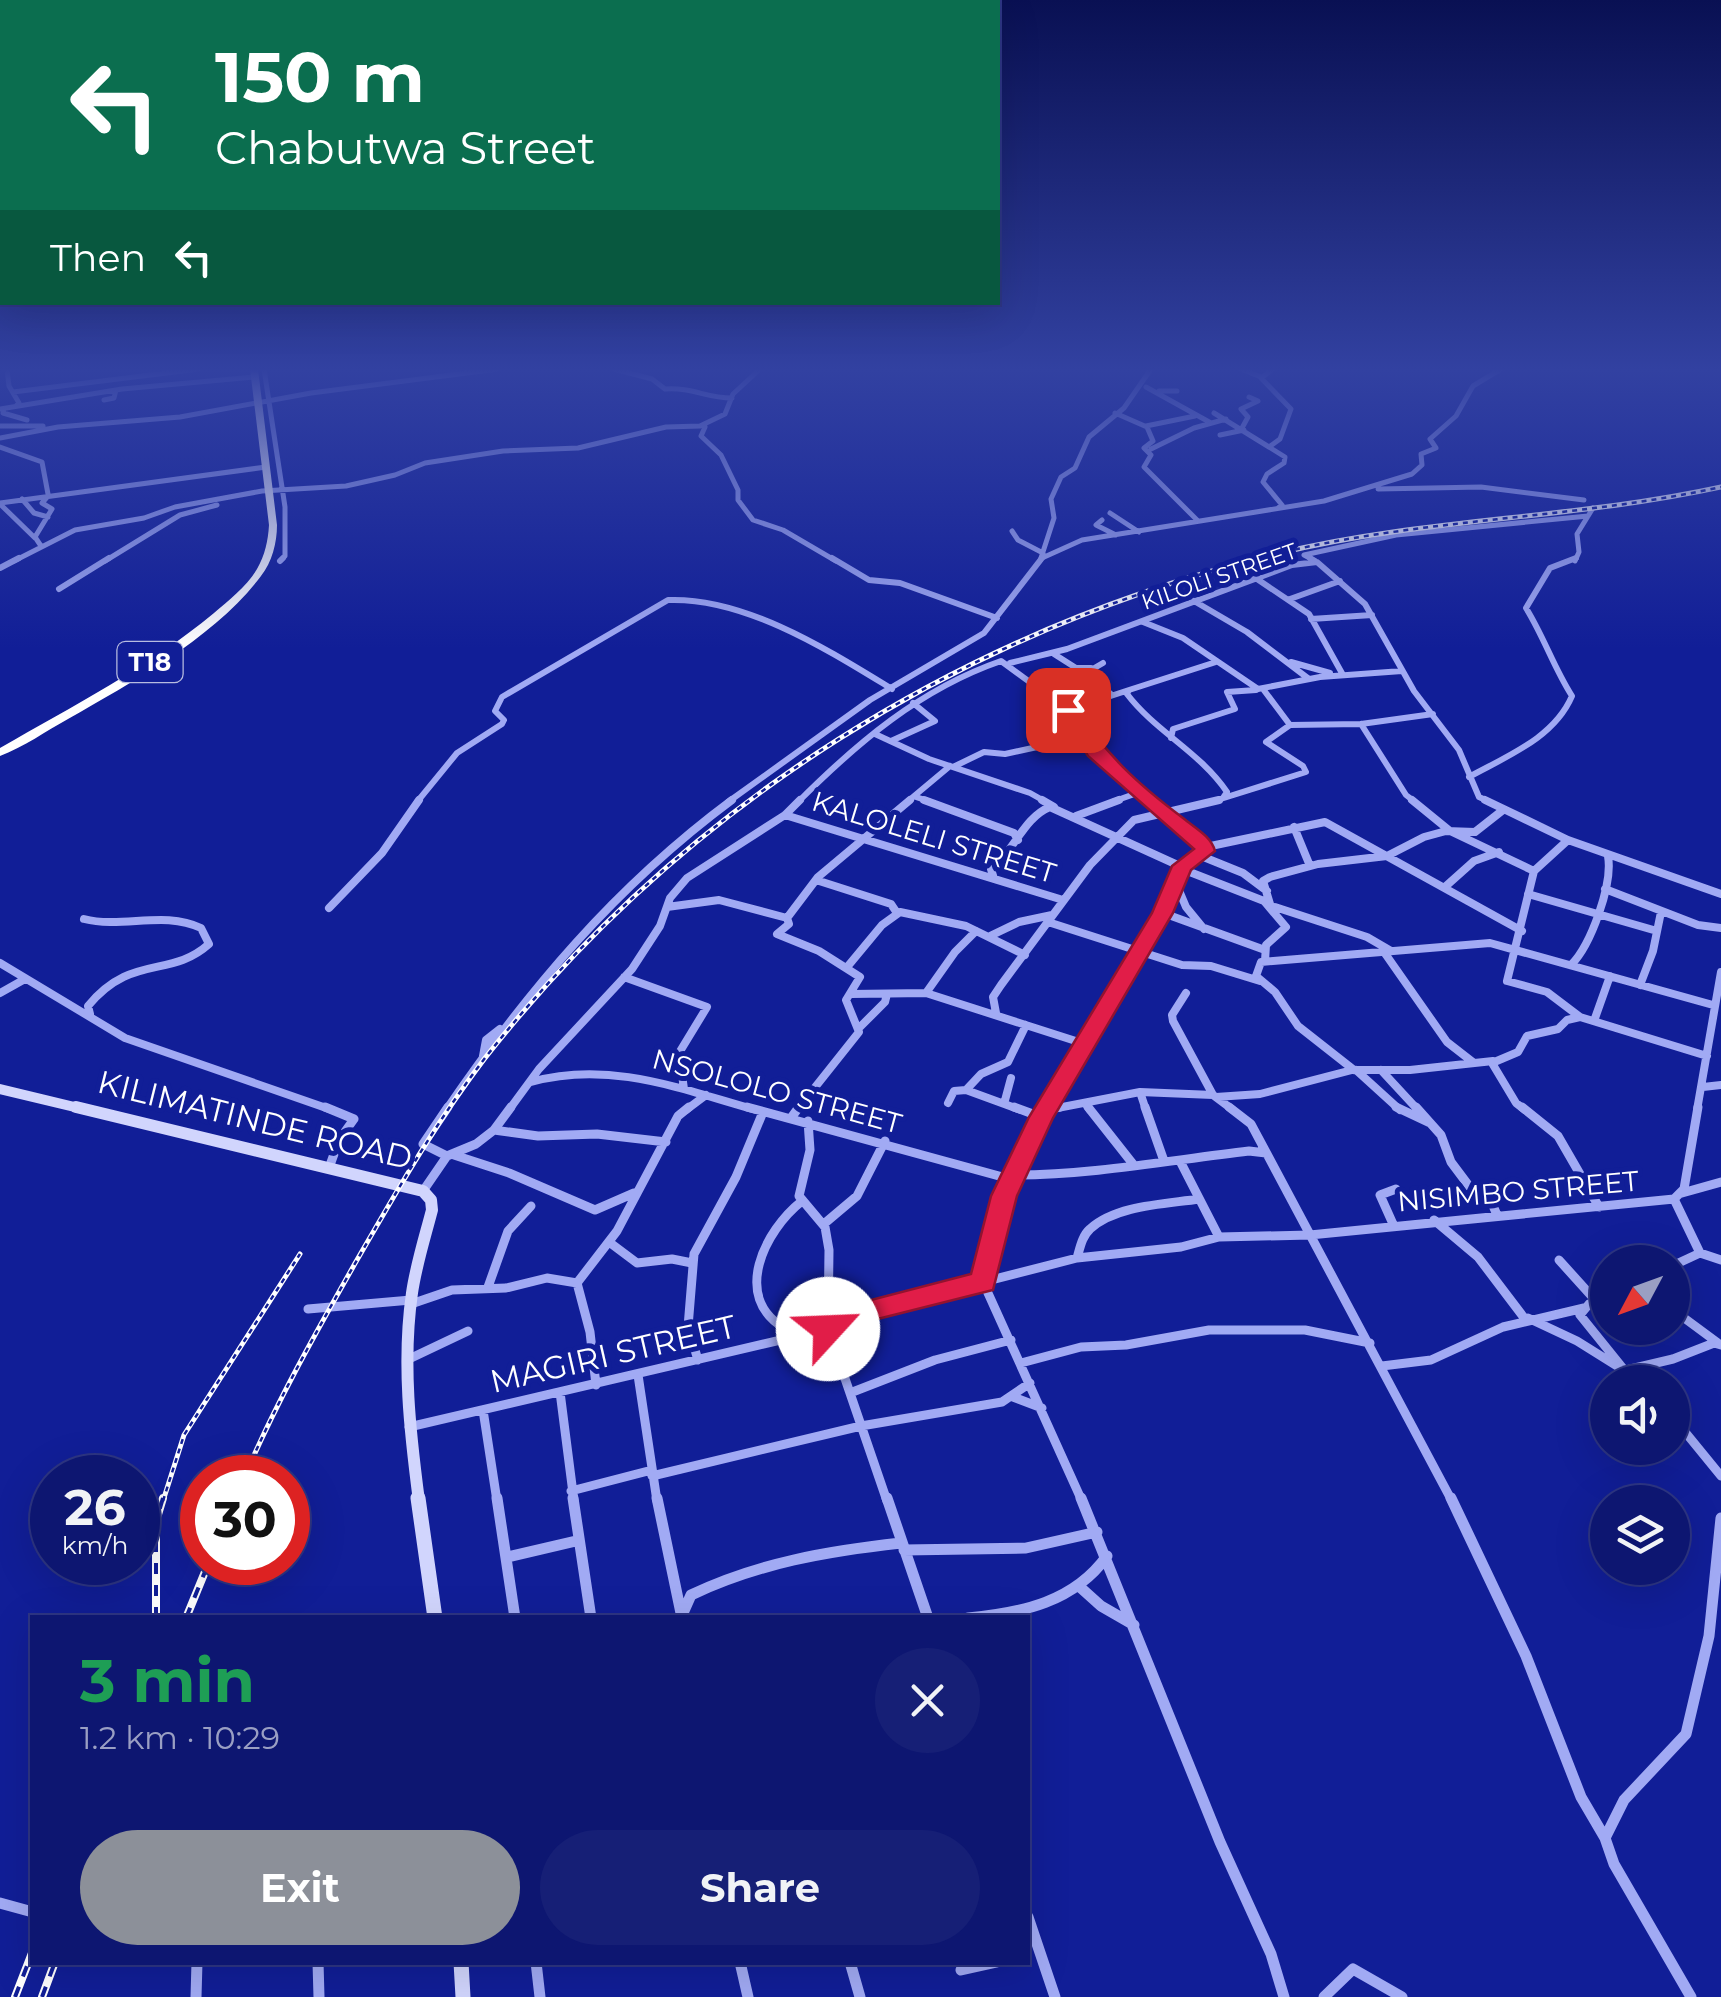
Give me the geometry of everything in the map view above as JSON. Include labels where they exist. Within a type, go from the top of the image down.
[{"type":"highway","name":"T18","points":[[0,754],[179,643],[244,595],[264,567],[273,543],[265,462]]},
{"type":"main road","name":"KILIMATINDE ROAD","points":[[0,1089],[422,1191],[431,1200],[410,1302],[409,1427],[435,1615]]},
{"type":"main road","points":[[460,1965],[463,1997]]},
{"type":"street","points":[[42,462],[50,494]]},
{"type":"street","points":[[279,462],[285,556],[280,562]]},
{"type":"street","points":[[0,568],[41,546],[51,535],[142,518],[176,507],[383,479],[427,462]]},
{"type":"street","points":[[724,462],[738,490],[738,500],[753,520],[783,530],[869,580],[900,583],[997,618]]},
{"type":"street","points":[[636,1192],[595,1210],[509,1173],[423,1144],[482,1056],[486,1040],[502,1028],[608,908],[699,825],[796,752],[928,669],[939,656],[980,637],[1043,555],[1054,518],[1051,499],[1062,477],[1078,462]]},
{"type":"street","points":[[1147,462],[1144,467],[1154,484],[1190,510],[1198,521]]},
{"type":"street","points":[[1278,508],[1282,504],[1264,482],[1266,474],[1281,468],[1284,462]]},
{"type":"street","points":[[1369,490],[1387,478],[1416,472],[1422,462]]},
{"type":"street","points":[[0,504],[50,494],[266,467]]},
{"type":"street","points":[[1043,555],[1067,544],[1324,502],[1369,490],[1461,484],[1522,488],[1584,500]]},
{"type":"street","points":[[36,539],[52,508],[42,502],[50,494]]},
{"type":"street","points":[[22,499],[34,513],[47,520],[51,535]]},
{"type":"street","points":[[59,589],[180,515],[235,499]]},
{"type":"street","points":[[0,504],[41,546]]},
{"type":"street","points":[[1468,776],[1540,737],[1560,719],[1571,702],[1572,696],[1560,677],[1551,648],[1526,608],[1550,568],[1575,561],[1579,552],[1576,534],[1593,508]]},
{"type":"street","points":[[1110,514],[1138,532]]},
{"type":"street","points":[[1316,562],[1305,554],[1396,535],[1588,516]]},
{"type":"street","points":[[1102,520],[1096,525],[1116,536]]},
{"type":"street","points":[[1012,531],[1018,540],[1043,555]]},
{"type":"street","name":"KILOLI STREET","points":[[785,815],[839,761],[913,703],[976,669],[992,662],[1021,663],[1050,654],[1292,565],[1316,562],[1361,599],[1402,670],[1460,750],[1479,797],[1568,840],[1721,894]]},
{"type":"street","points":[[1257,579],[1290,599],[1311,619],[1341,675]]},
{"type":"street","points":[[1290,599],[1340,581]]},
{"type":"street","points":[[329,908],[382,854],[419,799],[457,753],[502,724],[504,720],[495,711],[502,697],[672,599],[735,612],[826,650],[892,689]]},
{"type":"street","points":[[1194,600],[1309,679]]},
{"type":"street","points":[[1311,619],[1372,615]]},
{"type":"street","points":[[1143,622],[1170,631],[1260,689],[1290,725]]},
{"type":"street","points":[[1050,654],[1076,668],[1092,668]]},
{"type":"street","points":[[1007,662],[1068,710],[1083,737],[1106,764],[1203,851],[1267,890]]},
{"type":"street","points":[[1068,710],[1216,662]]},
{"type":"street","points":[[1287,662],[1341,675]]},
{"type":"street","points":[[1103,664],[1086,673],[1112,695]]},
{"type":"street","points":[[1171,738],[1172,728],[1234,709],[1227,692],[1402,670]]},
{"type":"street","points":[[1129,690],[1128,698],[1139,711],[1223,784],[1227,792],[1221,800]]},
{"type":"street","points":[[891,741],[935,721],[913,703]]},
{"type":"street","points":[[996,1013],[992,997],[1063,900],[1134,820],[1221,800],[1306,772],[1266,742],[1290,725],[1361,724],[1433,714]]},
{"type":"street","points":[[1361,724],[1398,786],[1450,831],[1534,871]]},
{"type":"street","points":[[875,734],[952,767],[1030,793],[1054,808],[1303,921],[1333,925],[1370,938],[1387,951],[1404,973],[1452,1051],[1474,1063]]},
{"type":"street","points":[[786,918],[816,880],[860,838],[952,767],[984,752],[1005,754],[1083,737]]},
{"type":"street","points":[[1076,816],[1140,792]]},
{"type":"street","points":[[916,796],[1016,837]]},
{"type":"street","points":[[968,871],[991,869],[1002,861],[1016,837],[1027,831],[1040,811],[1054,808]]},
{"type":"street","points":[[1260,981],[1256,970],[1286,927],[1271,905],[1266,878],[1310,866],[1387,856],[1424,836],[1480,830],[1503,810]]},
{"type":"street","name":"KALOLELI STREET","points":[[422,1191],[450,1156],[494,1130],[530,1082],[640,959],[674,892],[687,878],[785,815],[1063,900]]},
{"type":"street","points":[[1284,1997],[1271,1954],[1220,1842],[1107,1556],[983,1282],[1012,1177],[1044,1114],[1082,1043],[1162,913],[1182,868],[1203,851],[1325,822],[1522,931]]},
{"type":"street","points":[[1294,827],[1310,866]]},
{"type":"street","points":[[1568,840],[1534,871],[1507,981],[1516,987],[1548,993],[1562,1008],[1580,1017],[1707,1056]]},
{"type":"street","points":[[1446,886],[1474,861],[1498,852]]},
{"type":"street","points":[[1571,965],[1598,914],[1611,864],[1608,856]]},
{"type":"street","points":[[991,869],[994,879]]},
{"type":"street","points":[[816,880],[891,904],[897,912],[919,914],[1009,942],[1032,945]]},
{"type":"street","points":[[1175,881],[1188,909],[1204,929]]},
{"type":"street","points":[[1232,889],[1256,884]]},
{"type":"street","points":[[1604,889],[1706,928],[1721,928]]},
{"type":"street","points":[[1528,894],[1657,931]]},
{"type":"street","points":[[668,907],[718,900],[786,918],[789,924],[778,936],[848,966],[860,977],[846,1004],[860,1026]]},
{"type":"street","points":[[848,966],[897,912]]},
{"type":"street","points":[[1640,985],[1661,912]]},
{"type":"street","points":[[1162,913],[1281,960],[1484,943],[1713,1005]]},
{"type":"street","points":[[990,936],[1019,922],[1055,914]]},
{"type":"street","points":[[84,919],[112,925],[150,919],[182,921],[202,928],[209,944],[195,956],[147,964],[120,974],[92,1000],[88,1006],[91,1015]]},
{"type":"street","points":[[1048,922],[1260,981],[1282,1000],[1298,1026],[1355,1070],[1383,1100],[1404,1115],[1430,1123]]},
{"type":"street","points":[[926,993],[976,931]]},
{"type":"street","points":[[1009,942],[1025,955]]},
{"type":"street","points":[[0,962],[130,1040],[354,1118],[339,1140],[329,1168]]},
{"type":"street","points":[[1700,1253],[1678,1196],[1703,1088],[1721,972]]},
{"type":"street","points":[[1594,1022],[1610,976]]},
{"type":"street","points":[[624,977],[707,1007],[677,1052],[684,1089]]},
{"type":"street","points":[[0,993],[25,980]]},
{"type":"street","points":[[1186,992],[1172,1015],[1173,1021],[1215,1096],[1252,1124],[1370,1343],[1501,1597],[1580,1797],[1691,1997]]},
{"type":"street","points":[[851,994],[926,993],[1082,1043]]},
{"type":"street","points":[[791,1118],[887,994]]},
{"type":"street","points":[[948,1104],[954,1091],[966,1090],[1044,1114],[1140,1092],[1260,1094],[1314,1077],[1355,1070],[1493,1061],[1518,1052],[1527,1036],[1580,1017]]},
{"type":"street","points":[[966,1090],[982,1074],[1008,1062],[1026,1025]]},
{"type":"street","points":[[1445,1065],[1452,1051]]},
{"type":"street","points":[[1493,1061],[1493,1068],[1516,1103],[1558,1136],[1599,1207]]},
{"type":"street","points":[[1381,1070],[1441,1135],[1451,1162],[1472,1190],[1490,1201],[1497,1215]]},
{"type":"street","name":"NSOLOLO STREET","points":[[530,1082],[552,1073],[620,1074],[1012,1177],[1065,1175],[1233,1152],[1266,1152]]},
{"type":"street","points":[[1004,1104],[1011,1078]]},
{"type":"street","points":[[1703,1088],[1721,1085]]},
{"type":"street","points":[[1140,1092],[1164,1162]]},
{"type":"street","points":[[596,1384],[590,1332],[577,1283],[609,1242],[678,1116],[706,1095]]},
{"type":"street","points":[[1086,1103],[1133,1164]]},
{"type":"street","points":[[698,1360],[688,1327],[692,1263],[696,1248],[736,1178],[763,1112]]},
{"type":"street","points":[[808,1121],[813,1150],[799,1190],[802,1201],[824,1223],[828,1252],[827,1323],[927,1615]]},
{"type":"street","points":[[494,1130],[563,1138],[597,1134],[666,1142]]},
{"type":"street","points":[[824,1223],[857,1196],[884,1141]]},
{"type":"street","points":[[1180,1161],[1219,1237]]},
{"type":"street","name":"NISIMBO STREET","points":[[827,1323],[1076,1258],[1181,1248],[1219,1237],[1310,1235],[1599,1207],[1678,1196],[1721,1182]]},
{"type":"street","points":[[1393,1224],[1380,1196],[1396,1189]]},
{"type":"street","points":[[1076,1258],[1087,1232],[1095,1226],[1199,1198]]},
{"type":"street","points":[[802,1201],[788,1212],[758,1264],[758,1304],[765,1317],[784,1328],[827,1323]]},
{"type":"street","points":[[488,1286],[504,1239],[518,1216],[531,1206]]},
{"type":"street","points":[[1434,1220],[1478,1257],[1488,1276],[1526,1318],[1577,1341],[1613,1365]]},
{"type":"street","points":[[609,1242],[637,1263],[672,1259],[692,1263]]},
{"type":"street","points":[[1690,1258],[1700,1253],[1721,1260]]},
{"type":"street","points":[[1559,1260],[1590,1294]]},
{"type":"street","points":[[308,1309],[333,1303],[383,1306],[452,1290],[506,1288],[556,1277],[577,1283]]},
{"type":"street","points":[[1382,1366],[1426,1364],[1526,1318],[1590,1304]]},
{"type":"street","points":[[1584,1308],[1581,1320],[1617,1365]]},
{"type":"street","points":[[1690,1322],[1720,1344]]},
{"type":"street","name":"MAGIRI STREET","points":[[409,1427],[638,1375],[827,1323]]},
{"type":"street","points":[[1021,1363],[1081,1347],[1126,1346],[1151,1338],[1209,1330],[1306,1330],[1370,1343]]},
{"type":"street","points":[[409,1359],[468,1331]]},
{"type":"street","points":[[850,1393],[914,1367],[1010,1340]]},
{"type":"street","points":[[1640,1365],[1720,1344]]},
{"type":"street","points":[[638,1375],[652,1473],[681,1615]]},
{"type":"street","points":[[571,1490],[932,1411],[986,1406],[1014,1397],[1030,1383]]},
{"type":"street","points":[[560,1392],[569,1440],[576,1542],[590,1615]]},
{"type":"street","points":[[1014,1397],[1042,1408]]},
{"type":"street","points":[[483,1410],[515,1615]]},
{"type":"street","points":[[1690,1438],[1721,1476]]},
{"type":"street","points":[[1605,1838],[1624,1800],[1686,1734],[1708,1636],[1721,1518]]},
{"type":"street","points":[[682,1615],[691,1595],[747,1574],[856,1548],[1027,1550],[1059,1546],[1096,1532]]},
{"type":"street","points":[[508,1557],[576,1542]]},
{"type":"street","points":[[985,1615],[1014,1610],[1080,1588],[1107,1556]]},
{"type":"street","points":[[1080,1588],[1134,1625]]},
{"type":"street","points":[[0,1903],[29,1911]]},
{"type":"street","points":[[1033,1952],[1055,1997]]},
{"type":"street","points":[[196,1997],[197,1965]]},
{"type":"street","points":[[318,1965],[319,1997]]},
{"type":"street","points":[[536,1965],[540,1997]]},
{"type":"street","points":[[741,1965],[748,1997]]},
{"type":"street","points":[[851,1965],[860,1997]]},
{"type":"street","points":[[962,1970],[984,1965]]},
{"type":"street","points":[[1324,1997],[1353,1969],[1402,1997]]},
{"type":"railway","points":[[255,1455],[353,1267],[432,1134],[485,1058],[564,966],[649,882],[742,806],[840,738],[943,679],[1051,628],[1164,586],[1335,541],[1611,506],[1721,487]]},
{"type":"railway","points":[[163,1501],[184,1435],[300,1254]]},
{"type":"railway","points":[[156,1615],[156,1521],[163,1498]]},
{"type":"railway","points":[[187,1615],[200,1585]]},
{"type":"railway","points":[[15,1997],[30,1958]]},
{"type":"railway","points":[[42,1997],[54,1965]]},
{"type":"route","points":[[828,1329],[827,1322],[844,1316],[983,1282],[998,1234],[1004,1196],[1041,1117],[1162,913],[1182,866],[1200,856],[1206,847],[1106,764],[1081,734],[1068,710]]}]
